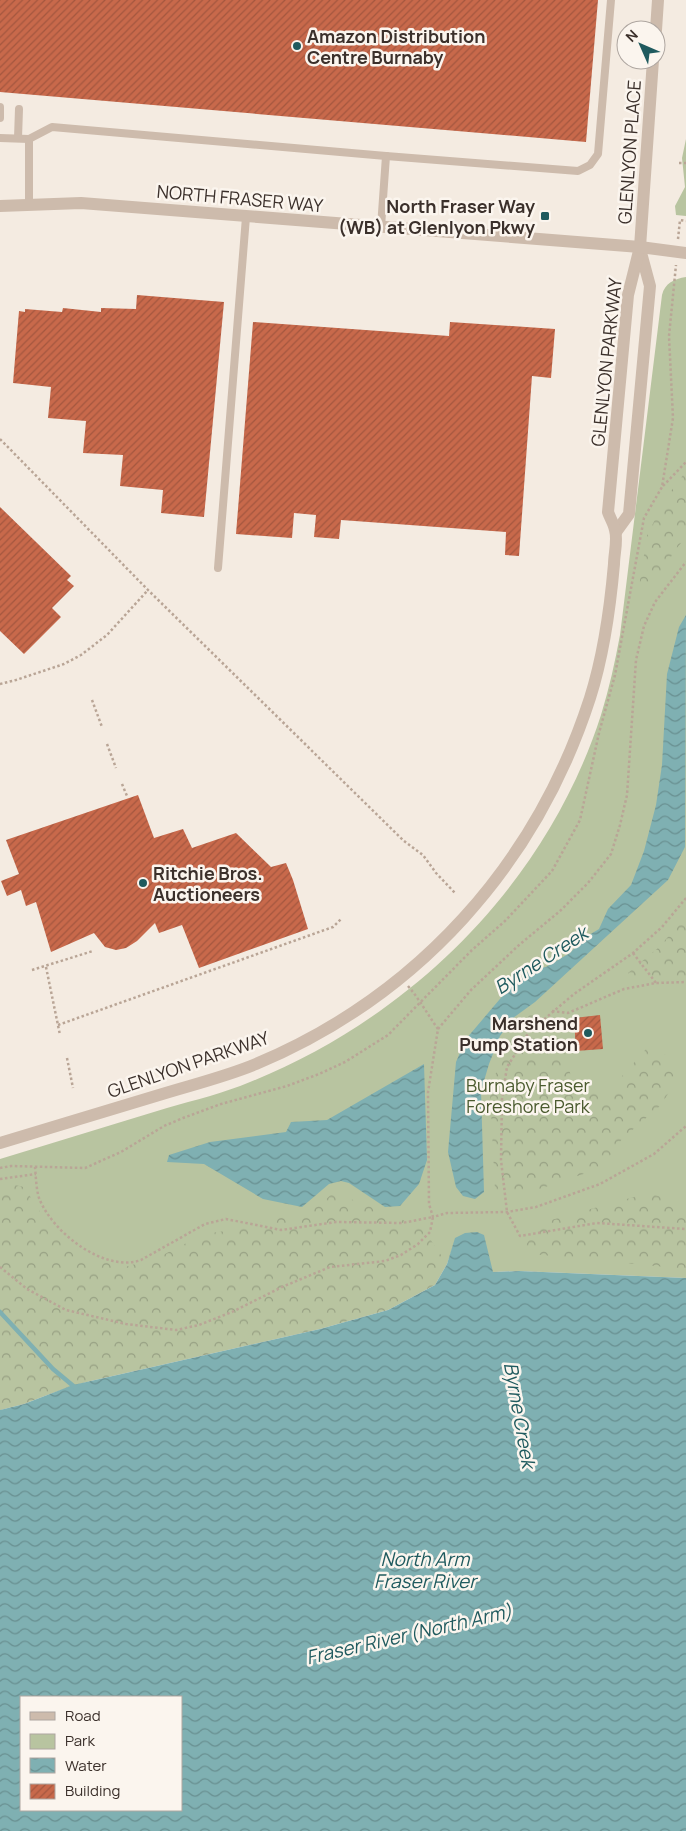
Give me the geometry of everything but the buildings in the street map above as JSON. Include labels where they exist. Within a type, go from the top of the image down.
[{"type":"street","points":[[657,20],[658,0]]},
{"type":"street","name":"GLENLYON PLACE","points":[[640,247],[652,70]]},
{"type":"street","name":"NORTH FRASER WAY","points":[[0,206],[82,203],[640,247],[686,253]]},
{"type":"street","name":"GLENLYON PARKWAY","points":[[0,1142],[212,1079],[255,1064],[307,1039],[347,1017],[376,998],[400,978],[467,914],[501,872],[536,819],[555,783],[585,713],[596,678],[611,605],[616,532],[608,512],[628,295],[640,247]]},
{"type":"street","name":"GLENLYON PARKWAY","points":[[616,532],[629,514],[650,286],[640,247]]},
{"type":"lane","points":[[0,138],[29,139],[52,127],[578,171],[590,165],[598,154],[612,0]]},
{"type":"lane","points":[[0,107],[0,118]]},
{"type":"lane","points":[[18,138],[20,108]]},
{"type":"lane","points":[[29,139],[29,204]]},
{"type":"lane","points":[[381,227],[386,156]]},
{"type":"lane","points":[[218,568],[246,217]]},
{"type":"path","points":[[679,163],[686,163]]},
{"type":"path","points":[[678,231],[680,220],[686,221]]},
{"type":"path","points":[[0,438],[148,590],[404,842],[423,855],[436,873],[455,893]]},
{"type":"path","points":[[662,487],[686,462]]},
{"type":"path","points":[[0,1268],[27,1289],[66,1310],[126,1324],[176,1330],[199,1325],[232,1312],[282,1287],[330,1267],[385,1261],[401,1255],[418,1244],[430,1232],[432,1217],[429,1204],[428,1092],[438,1029],[471,990],[519,945],[560,911],[588,883],[611,854],[627,795],[636,660],[644,626],[655,602],[686,562]]},
{"type":"path","points":[[0,684],[64,664],[82,655],[107,635],[148,590]]},
{"type":"path","points":[[92,700],[102,727]]},
{"type":"path","points":[[108,744],[116,768]]},
{"type":"path","points":[[122,784],[127,796]]},
{"type":"path","points":[[686,898],[662,927],[633,954],[552,1011],[529,1032],[507,1068],[502,1099],[501,1160],[507,1212],[520,1236],[597,1223],[686,1229]]},
{"type":"path","points":[[58,1025],[333,927],[342,918]]},
{"type":"path","points":[[32,970],[93,951]]},
{"type":"path","points":[[633,954],[656,983]]},
{"type":"path","points":[[46,967],[60,1035]]},
{"type":"path","points":[[400,978],[421,1001],[424,1009],[438,1029]]},
{"type":"path","points":[[552,1011],[568,1013],[624,989],[656,983],[686,982]]},
{"type":"path","points":[[0,1168],[10,1166],[85,1168],[121,1152],[164,1126],[221,1104],[287,1086],[344,1062],[388,1034],[421,1001]]},
{"type":"path","points":[[67,1058],[73,1088]]},
{"type":"path","points":[[35,1167],[39,1198],[59,1230],[71,1240],[102,1258],[132,1263],[141,1260],[205,1224],[226,1219],[281,1230],[336,1222],[402,1223],[447,1213],[507,1212],[536,1207],[600,1184],[654,1154],[686,1126]]},
{"type":"path","points":[[0,1179],[36,1174]]},
{"type":"green space","points":[[686,139],[686,216],[676,215],[675,206],[685,187],[682,158]]},
{"type":"green space","name":"Burnaby Fraser Foreshore Park","points":[[686,277],[686,1278],[519,1271],[493,1272],[456,1238],[447,1264],[0,1410],[0,1159],[230,1090],[309,1054],[366,1021],[418,982],[466,937],[509,888],[546,834],[577,776],[601,715],[609,685],[620,635],[662,295],[665,287],[671,282]]},
{"type":"green space","points":[[686,471],[686,537],[658,577],[638,593],[647,536],[665,499]]},
{"type":"green space","points":[[686,917],[686,977],[635,979],[628,973],[658,948]]},
{"type":"green space","points":[[532,1010],[559,1028],[575,1093],[609,1091],[646,1049],[667,1055],[682,1073],[660,1106],[622,1139],[601,1168],[516,1197],[495,1190],[490,1092],[503,1050]]},
{"type":"green space","points":[[6,1183],[24,1187],[48,1224],[81,1255],[125,1267],[157,1258],[204,1234],[239,1229],[318,1206],[333,1193],[382,1210],[424,1230],[447,1264],[435,1285],[388,1310],[320,1329],[73,1385],[24,1404],[0,1410],[0,1185]]},
{"type":"green space","points":[[648,1193],[686,1204],[686,1269],[522,1253],[537,1224]]},
{"type":"water","points":[[686,615],[685,847],[668,880],[535,1002],[513,1018],[500,1036],[481,1091],[484,1192],[475,1199],[463,1196],[456,1187],[448,1152],[456,1062],[466,1039],[505,993],[530,970],[546,967],[570,953],[584,938],[599,929],[608,909],[631,885],[644,851],[656,805],[662,765],[667,674],[679,627]]},
{"type":"water","points":[[424,1064],[427,1160],[419,1184],[400,1206],[385,1207],[349,1183],[341,1181],[329,1184],[302,1207],[263,1199],[204,1164],[167,1162],[169,1155],[210,1142],[286,1132],[291,1122],[327,1120]]},
{"type":"water","name":"North Arm Fraser River","points":[[477,1232],[484,1235],[493,1272],[519,1271],[686,1278],[686,1831],[0,1831],[0,1410],[24,1404],[73,1385],[320,1329],[388,1310],[435,1285],[447,1264],[455,1238],[465,1233]]},
{"type":"waterway","points":[[0,1312],[53,1369],[77,1389]]},
{"type":"place","name":"Amazon Distribution Centre Burnaby","points":[[297,46]]},
{"type":"place","name":"North Fraser Way (WB) at Glenlyon Pkwy","points":[[545,216]]},
{"type":"place","name":"Ritchie Bros. Auctioneers","points":[[143,883]]},
{"type":"place","name":"Marshend Pump Station","points":[[588,1033]]},
{"type":"water label","name":"Byrne Creek","points":[[541,960]]},
{"type":"water label","name":"Byrne Creek","points":[[520,1415]]},
{"type":"water label","name":"Fraser River (North Arm)","points":[[409,1634]]}]
